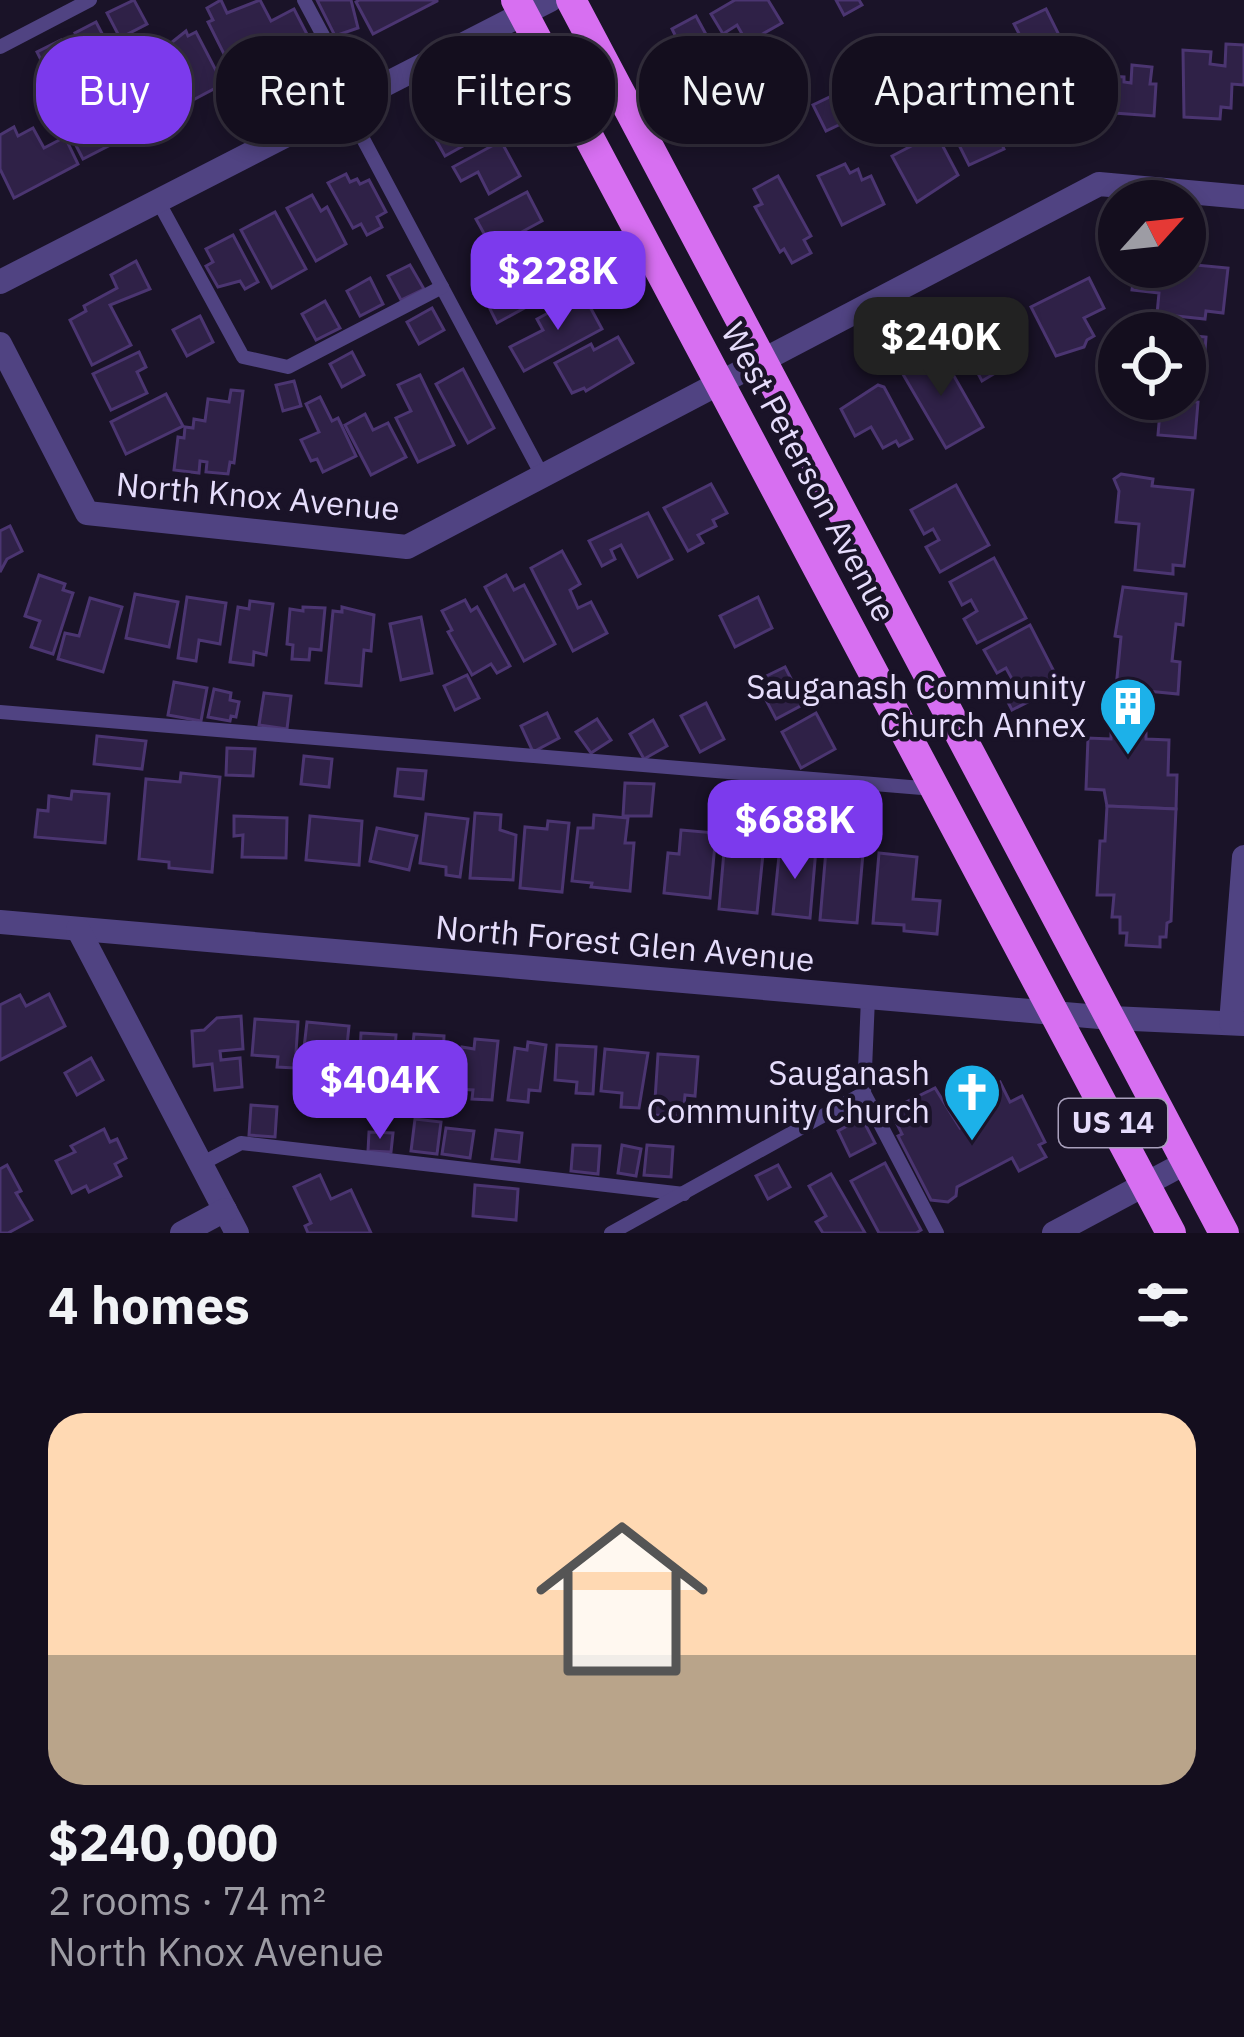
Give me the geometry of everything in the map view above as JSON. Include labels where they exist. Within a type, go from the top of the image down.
[{"type":"main road","name":"West Peterson Avenue","points":[[571,0],[1225,1233]]},
{"type":"main road","name":"West Peterson Avenue","points":[[530,4],[722,384],[1171,1233]]},
{"type":"street","points":[[388,82],[530,4]]},
{"type":"street","points":[[0,282],[269,144]]},
{"type":"street","name":"North Knox Avenue","points":[[0,344],[88,513],[407,548],[1099,184],[1244,196]]},
{"type":"street","points":[[1237,1023],[1244,857]]},
{"type":"street","name":"North Forest Glen Avenue","points":[[0,922],[1111,1018],[1237,1023]]},
{"type":"street","points":[[78,929],[237,1233]]},
{"type":"street","points":[[1054,1233],[1187,1162]]},
{"type":"street","points":[[182,1233],[225,1210]]},
{"type":"lane","points":[[0,47],[90,0]]},
{"type":"lane","points":[[304,0],[321,36]]},
{"type":"lane","points":[[372,144],[543,476]]},
{"type":"lane","points":[[158,201],[243,357],[288,367],[442,287]]},
{"type":"lane","points":[[0,712],[935,789]]},
{"type":"lane","points":[[868,998],[864,1093],[937,1233]]},
{"type":"lane","points":[[611,1233],[864,1093]]},
{"type":"lane","points":[[201,1164],[241,1143],[684,1194]]},
{"type":"building","points":[[134,0],[147,24],[119,36],[107,13]]},
{"type":"building","points":[[221,0],[227,13],[260,0],[271,21],[294,9],[308,36],[216,38],[207,8]]},
{"type":"building","points":[[317,0],[351,0],[358,28],[335,36]]},
{"type":"building","points":[[359,0],[437,0],[437,1],[373,34]]},
{"type":"building","points":[[735,0],[768,0],[782,23],[759,36],[743,36],[737,25],[723,34],[711,14]]},
{"type":"building","points":[[836,0],[859,0],[862,5],[844,15]]},
{"type":"building","points":[[1046,9],[1059,35],[1020,36],[1014,24]]},
{"type":"building","points":[[696,16],[707,36],[676,36],[672,29]]},
{"type":"building","points":[[96,22],[103,36],[77,36]]},
{"type":"building","points":[[196,32],[216,71],[216,88],[193,100],[192,36],[188,36]]},
{"type":"building","points":[[1226,44],[1244,45],[1244,85],[1232,84],[1231,108],[1221,107],[1220,119],[1184,117],[1183,50],[1211,52],[1210,64],[1225,66]]},
{"type":"building","points":[[1132,65],[1152,67],[1154,116],[1118,113],[1118,77],[1131,83]]},
{"type":"building","points":[[832,96],[832,128],[826,131],[813,105]]},
{"type":"building","points":[[14,127],[18,136],[33,128],[36,144],[44,148],[68,144],[78,164],[14,198],[0,169],[0,135]]},
{"type":"building","points":[[75,144],[112,144],[83,159]]},
{"type":"building","points":[[438,144],[467,144],[445,156]]},
{"type":"building","points":[[503,144],[520,176],[489,194],[478,172],[461,181],[453,167]]},
{"type":"building","points":[[915,144],[942,144],[958,175],[917,202],[892,156]]},
{"type":"building","points":[[958,144],[1002,144],[1004,149],[969,165]]},
{"type":"building","points":[[845,164],[850,173],[858,169],[862,180],[871,176],[884,204],[842,225],[818,176]]},
{"type":"building","points":[[346,174],[350,182],[369,180],[386,212],[377,217],[382,227],[367,235],[361,224],[353,228],[328,183]]},
{"type":"building","points":[[778,176],[811,236],[804,240],[811,253],[792,263],[784,249],[780,252],[755,207],[762,204],[754,189]]},
{"type":"building","points":[[527,192],[542,221],[492,248],[476,219]]},
{"type":"building","points":[[312,195],[321,211],[327,207],[346,244],[316,261],[287,208]]},
{"type":"building","points":[[275,212],[306,269],[272,288],[241,230]]},
{"type":"building","points":[[233,235],[258,282],[245,289],[240,281],[218,287],[206,266],[213,262],[206,249]]},
{"type":"building","points":[[558,252],[574,281],[497,323],[489,307],[528,286],[521,272]]},
{"type":"building","points":[[136,261],[150,289],[110,305],[131,345],[92,365],[70,320],[86,311],[84,306],[117,288],[111,275]]},
{"type":"building","points":[[410,265],[424,289],[401,300],[388,276]]},
{"type":"building","points":[[1206,266],[1228,268],[1223,313],[1157,312],[1159,293],[1132,290],[1206,288]]},
{"type":"building","points":[[370,278],[383,304],[360,316],[347,291]]},
{"type":"building","points":[[1089,278],[1104,308],[1084,318],[1094,336],[1084,347],[1056,356],[1031,307]]},
{"type":"building","points":[[583,294],[602,329],[524,371],[510,347],[543,330],[537,319]]},
{"type":"building","points":[[325,301],[340,328],[316,340],[302,314]]},
{"type":"building","points":[[432,308],[444,330],[419,344],[407,322]]},
{"type":"building","points":[[200,316],[213,342],[187,356],[173,330]]},
{"type":"building","points":[[1011,316],[1024,339],[1011,346],[1019,360],[995,368],[997,372],[982,381],[962,344]]},
{"type":"building","points":[[618,337],[633,363],[586,391],[572,393],[555,363],[591,344],[594,350]]},
{"type":"building","points":[[922,349],[938,376],[950,369],[983,427],[946,448],[897,364]]},
{"type":"building","points":[[139,352],[146,367],[137,372],[147,393],[111,410],[93,374]]},
{"type":"building","points":[[352,352],[364,375],[342,387],[330,364]]},
{"type":"building","points":[[463,369],[494,428],[468,443],[436,384]]},
{"type":"building","points":[[420,375],[454,445],[418,462],[396,418],[411,411],[398,385]]},
{"type":"building","points":[[294,381],[301,406],[283,411],[276,385]]},
{"type":"building","points":[[878,385],[884,387],[912,439],[899,446],[896,441],[883,448],[871,427],[855,436],[841,409]]},
{"type":"building","points":[[231,390],[243,391],[234,463],[230,462],[228,474],[206,472],[207,462],[200,461],[199,473],[174,470],[178,437],[184,438],[185,427],[193,428],[194,419],[205,421],[208,399],[229,402]]},
{"type":"building","points":[[166,394],[183,426],[126,454],[111,422]]},
{"type":"building","points":[[320,397],[332,421],[338,418],[356,456],[323,472],[317,459],[311,461],[301,440],[319,432],[306,404]]},
{"type":"building","points":[[365,414],[373,430],[388,423],[406,457],[371,475],[345,425]]},
{"type":"building","points":[[1159,420],[1196,420],[1195,438],[1158,435]]},
{"type":"building","points":[[1121,474],[1153,479],[1152,486],[1193,490],[1184,566],[1173,565],[1173,574],[1135,570],[1139,524],[1116,522],[1119,491],[1114,479]]},
{"type":"building","points":[[711,484],[727,513],[713,520],[716,526],[698,535],[703,543],[688,551],[664,508]]},
{"type":"building","points":[[956,485],[989,545],[940,572],[926,547],[939,540],[933,529],[924,534],[911,510]]},
{"type":"building","points":[[648,513],[672,559],[638,577],[621,545],[611,550],[615,559],[602,566],[589,541]]},
{"type":"building","points":[[10,526],[22,551],[7,559],[0,572],[0,531]]},
{"type":"building","points":[[562,551],[580,584],[570,590],[578,608],[591,602],[607,633],[573,651],[531,568]]},
{"type":"building","points":[[994,558],[1026,618],[977,643],[964,619],[977,611],[971,600],[962,605],[950,582]]},
{"type":"building","points":[[39,575],[65,584],[63,590],[73,593],[53,654],[31,647],[40,621],[25,616]]},
{"type":"building","points":[[506,575],[514,590],[524,585],[555,644],[524,661],[485,587]]},
{"type":"building","points":[[1123,587],[1186,594],[1183,625],[1176,624],[1172,661],[1180,662],[1178,694],[1116,688],[1121,637],[1115,636]]},
{"type":"building","points":[[135,594],[178,602],[169,647],[126,638]]},
{"type":"building","points":[[187,597],[226,603],[220,644],[199,640],[196,661],[178,658]]},
{"type":"building","points":[[758,597],[772,628],[735,647],[720,616]]},
{"type":"building","points":[[90,598],[122,607],[103,672],[58,659],[65,633],[79,636]]},
{"type":"building","points":[[465,600],[471,611],[477,607],[510,666],[497,673],[491,664],[472,675],[442,611]]},
{"type":"building","points":[[250,601],[273,604],[266,655],[254,652],[253,665],[230,662],[238,607],[249,609]]},
{"type":"building","points":[[303,607],[325,608],[321,650],[310,649],[309,660],[292,659],[293,645],[287,644],[290,609],[303,611]]},
{"type":"building","points":[[342,607],[374,615],[361,686],[326,683],[333,611],[342,612]]},
{"type":"building","points":[[421,617],[432,673],[401,680],[390,624]]},
{"type":"building","points":[[1030,625],[1061,685],[1012,710],[999,685],[1012,679],[1006,668],[997,673],[984,650]]},
{"type":"building","points":[[785,667],[804,704],[776,719],[756,681]]},
{"type":"building","points":[[467,675],[479,698],[455,710],[444,686]]},
{"type":"building","points":[[174,682],[207,688],[201,721],[168,715]]},
{"type":"building","points":[[214,689],[231,693],[230,700],[239,702],[236,717],[231,716],[230,721],[208,717]]},
{"type":"building","points":[[264,693],[291,696],[287,729],[259,725]]},
{"type":"building","points":[[706,703],[724,739],[700,752],[681,716]]},
{"type":"building","points":[[547,713],[559,738],[533,752],[521,726]]},
{"type":"building","points":[[816,713],[835,749],[801,768],[782,732]]},
{"type":"building","points":[[597,719],[611,740],[591,753],[576,732]]},
{"type":"building","points":[[653,720],[667,746],[644,759],[630,734]]},
{"type":"building","name":"Sauganash Community Church Annex","points":[[1111,731],[1169,740],[1168,775],[1177,775],[1176,809],[1107,806],[1104,790],[1086,789],[1088,738],[1111,739]]},
{"type":"building","points":[[97,736],[146,741],[142,769],[94,764]]},
{"type":"building","points":[[227,748],[255,749],[253,776],[226,775]]},
{"type":"building","points":[[304,756],[332,759],[329,787],[301,784]]},
{"type":"building","points":[[398,769],[426,771],[423,799],[395,796]]},
{"type":"building","points":[[181,773],[220,777],[212,872],[169,868],[169,862],[139,859],[146,779],[180,782]]},
{"type":"building","points":[[625,783],[654,784],[651,816],[623,816]]},
{"type":"building","points":[[72,791],[109,794],[105,843],[35,837],[38,810],[48,811],[49,796],[71,799]]},
{"type":"building","points":[[730,795],[758,799],[756,826],[727,823]]},
{"type":"building","points":[[792,800],[820,802],[818,831],[789,828]]},
{"type":"building","points":[[827,801],[855,804],[853,833],[824,830]]},
{"type":"building","points":[[1107,806],[1176,809],[1171,921],[1166,937],[1160,937],[1160,947],[1126,945],[1120,917],[1112,917],[1114,895],[1097,895]]},
{"type":"building","points":[[475,813],[501,815],[500,830],[516,835],[513,880],[470,878]]},
{"type":"building","points":[[426,814],[468,819],[460,877],[446,875],[446,867],[420,863]]},
{"type":"building","points":[[594,815],[628,818],[625,843],[634,843],[630,891],[572,881],[578,828],[593,828]]},
{"type":"building","points":[[234,816],[287,818],[286,858],[242,857],[243,835],[234,836]]},
{"type":"building","points":[[310,816],[362,821],[359,865],[306,860]]},
{"type":"building","points":[[548,821],[569,823],[562,892],[520,888],[525,827],[547,829]]},
{"type":"building","points":[[377,828],[417,836],[409,870],[370,861]]},
{"type":"building","points":[[681,830],[716,833],[710,898],[664,893],[668,853],[679,854]]},
{"type":"building","points":[[725,840],[764,844],[757,913],[719,909]]},
{"type":"building","points":[[780,846],[816,849],[810,918],[773,914]]},
{"type":"building","points":[[826,850],[863,853],[857,923],[820,920]]},
{"type":"building","points":[[879,853],[917,857],[913,899],[940,901],[937,934],[873,923]]},
{"type":"building","points":[[49,994],[65,1026],[0,1060],[0,1005],[20,995],[26,1006]]},
{"type":"building","points":[[241,1016],[243,1049],[220,1051],[221,1060],[240,1058],[242,1087],[215,1090],[212,1064],[194,1066],[192,1031],[204,1030],[217,1018]]},
{"type":"building","points":[[255,1019],[298,1022],[295,1068],[277,1067],[278,1057],[252,1055]]},
{"type":"building","points":[[307,1022],[349,1026],[342,1094],[326,1092],[328,1077],[301,1074]]},
{"type":"building","points":[[361,1033],[396,1035],[391,1108],[357,1106]]},
{"type":"building","points":[[414,1034],[444,1036],[442,1086],[419,1086],[419,1072],[402,1066],[402,1053],[412,1054]]},
{"type":"building","points":[[475,1039],[498,1041],[492,1100],[472,1099],[473,1090],[457,1089],[462,1047],[474,1049]]},
{"type":"building","points":[[528,1042],[546,1045],[540,1091],[529,1090],[528,1102],[508,1100],[515,1048],[527,1050]]},
{"type":"building","points":[[557,1045],[596,1047],[593,1094],[576,1093],[577,1082],[555,1080]]},
{"type":"building","points":[[605,1049],[648,1053],[639,1108],[621,1107],[622,1093],[601,1091]]},
{"type":"building","points":[[658,1054],[698,1057],[695,1096],[685,1095],[683,1116],[654,1115]]},
{"type":"building","points":[[91,1058],[103,1080],[77,1095],[65,1073]]},
{"type":"building","name":"Sauganash Community Church","points":[[1000,1082],[1010,1102],[1022,1096],[1045,1142],[1039,1145],[1046,1157],[1019,1171],[1012,1158],[957,1187],[956,1196],[948,1202],[931,1200],[890,1110],[935,1088],[960,1128],[988,1113],[978,1093]]},
{"type":"building","points":[[251,1105],[277,1107],[275,1137],[249,1135]]},
{"type":"building","points":[[862,1118],[875,1143],[850,1156],[838,1131]]},
{"type":"building","points":[[415,1119],[441,1122],[437,1154],[411,1151]]},
{"type":"building","points":[[446,1128],[474,1131],[470,1158],[442,1154]]},
{"type":"building","points":[[104,1129],[110,1142],[117,1139],[126,1158],[115,1164],[121,1176],[89,1192],[86,1186],[72,1193],[56,1161],[75,1152],[71,1146]]},
{"type":"building","points":[[496,1130],[522,1133],[519,1162],[492,1159]]},
{"type":"building","points":[[369,1132],[393,1133],[391,1152],[368,1151]]},
{"type":"building","points":[[573,1145],[600,1146],[598,1174],[571,1171]]},
{"type":"building","points":[[622,1145],[641,1149],[636,1176],[618,1173]]},
{"type":"building","points":[[647,1145],[673,1147],[671,1177],[644,1175]]},
{"type":"building","points":[[885,1163],[921,1230],[916,1233],[879,1233],[851,1181]]},
{"type":"building","points":[[7,1165],[32,1220],[0,1233],[0,1169]]},
{"type":"building","points":[[778,1165],[790,1187],[768,1199],[756,1176]]},
{"type":"building","points":[[831,1174],[865,1233],[823,1233],[816,1222],[826,1216],[809,1186]]},
{"type":"building","points":[[320,1175],[331,1199],[351,1190],[371,1233],[308,1233],[305,1226],[311,1223],[294,1187]]},
{"type":"building","points":[[475,1185],[518,1189],[516,1220],[473,1216]]},
{"type":"place","name":"Sauganash Community Church Annex","points":[[1128,757]]},
{"type":"place","name":"Sauganash Community Church","points":[[972,1143]]}]
